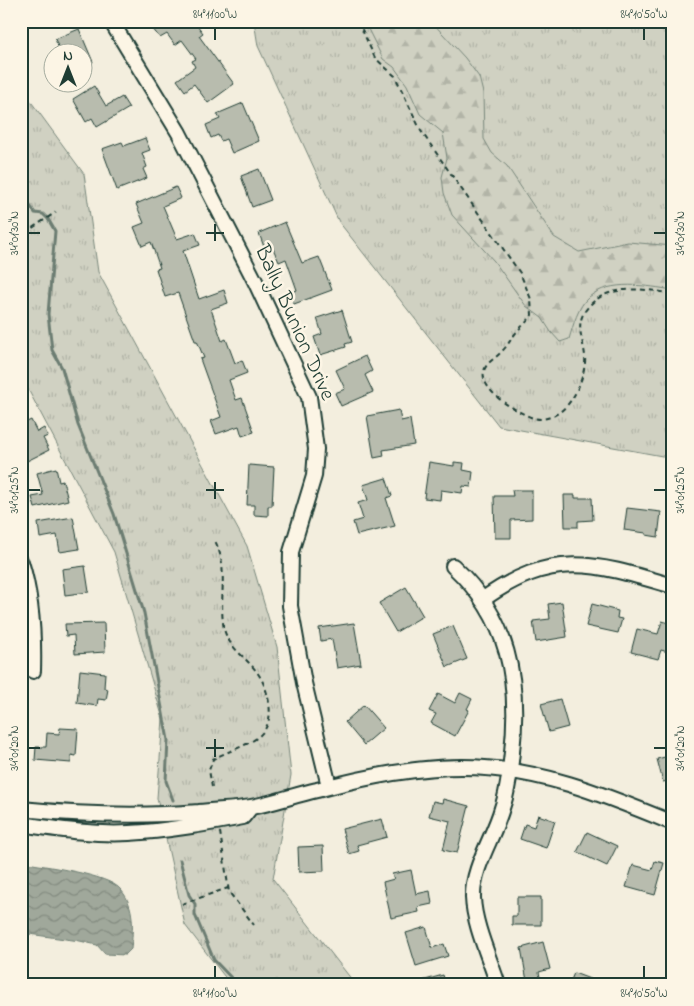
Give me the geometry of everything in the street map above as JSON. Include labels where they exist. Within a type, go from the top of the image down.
[{"type":"street","name":"Bally Bunion Drive","points":[[111,21],[179,133],[255,281],[309,397],[316,449],[314,476],[291,552],[290,606],[304,684],[330,786]]},
{"type":"street","points":[[21,562],[29,597],[33,671]]},
{"type":"street","points":[[482,600],[507,583],[534,571],[564,565],[594,565],[610,568],[673,586]]},
{"type":"street","points":[[453,566],[467,579],[482,600],[502,637],[514,679],[516,715],[510,770],[503,808],[476,876],[473,896],[475,912],[498,985]]},
{"type":"street","points":[[21,809],[82,815],[129,816],[251,807],[371,776],[417,769],[463,767],[510,770],[554,778],[598,792],[673,823]]},
{"type":"street","points":[[21,824],[94,832],[128,833],[203,825],[243,817],[251,807]]},
{"type":"path","points":[[358,21],[375,58],[396,76],[421,131],[520,273],[527,288],[532,315],[502,352],[486,365],[483,373],[487,385],[497,397],[509,406],[534,418],[548,417],[560,411],[571,401],[580,384],[585,360],[579,332],[586,312],[592,303],[603,296],[620,291],[638,290],[673,294]]},
{"type":"path","points":[[25,233],[55,213]]},
{"type":"path","points":[[212,787],[209,770],[213,759],[266,730],[270,717],[269,702],[262,682],[253,667],[227,638],[223,612],[222,556],[214,539]]},
{"type":"path","points":[[221,838],[228,888],[235,903],[254,926]]},
{"type":"path","points":[[184,904],[228,888]]},
{"type":"green space","points":[[254,21],[673,21],[673,458],[499,426],[339,222],[258,46]]},
{"type":"green space","points":[[364,21],[431,21],[465,58],[479,77],[483,93],[484,139],[492,153],[507,166],[554,237],[579,252],[628,242],[673,246],[673,290],[630,285],[598,291],[585,301],[576,316],[569,339],[560,342],[542,318],[526,306],[494,261],[452,215],[444,193],[442,177],[447,158],[443,133],[420,114],[407,85],[394,67],[383,59]]},
{"type":"green space","points":[[21,88],[84,174],[98,272],[247,546],[277,647],[291,775],[273,879],[356,985],[231,985],[185,925],[157,798],[163,719],[114,552],[21,376]]},
{"type":"water","points":[[21,862],[90,875],[114,884],[126,896],[131,910],[131,949],[125,955],[105,954],[97,945],[21,933]]},
{"type":"building","points":[[161,21],[194,21],[203,33],[199,36],[234,84],[208,103],[194,84],[185,91],[177,80],[195,67],[192,61],[196,59],[182,40],[175,45],[167,34],[160,38],[152,28]]},
{"type":"building","points":[[79,29],[85,42],[56,42],[55,39]]},
{"type":"building","points":[[94,86],[106,106],[122,97],[129,108],[97,127],[92,118],[86,122],[73,99],[84,92],[92,92],[92,87]]},
{"type":"building","points":[[243,103],[259,141],[232,153],[226,139],[221,141],[218,135],[211,138],[206,125],[220,119],[217,114]]},
{"type":"building","points":[[145,138],[150,150],[142,153],[147,167],[143,169],[147,178],[117,190],[102,149],[122,142],[124,146]]},
{"type":"building","points":[[259,169],[271,200],[252,207],[241,176]]},
{"type":"building","points":[[176,187],[181,198],[163,206],[177,239],[195,233],[200,245],[183,251],[199,299],[224,290],[228,303],[211,309],[222,341],[226,339],[235,363],[242,360],[247,373],[229,380],[236,400],[242,398],[254,432],[242,436],[239,426],[216,434],[211,421],[221,417],[200,359],[204,358],[197,341],[195,341],[178,293],[165,297],[156,269],[160,268],[151,242],[142,246],[134,227],[144,223],[136,204]]},
{"type":"building","points":[[285,222],[302,263],[319,257],[332,290],[294,304],[290,293],[297,290],[286,259],[279,262],[271,244],[264,247],[259,233]]},
{"type":"building","points":[[342,310],[352,342],[345,344],[346,347],[320,355],[314,337],[322,334],[317,318]]},
{"type":"building","points":[[365,356],[372,371],[365,375],[373,392],[341,406],[335,393],[345,389],[336,370]]},
{"type":"building","points":[[399,410],[401,421],[410,419],[414,445],[383,450],[384,456],[374,458],[367,416]]},
{"type":"building","points":[[31,420],[37,432],[44,428],[48,436],[43,438],[49,450],[27,461],[21,449],[21,425]]},
{"type":"building","points":[[429,462],[454,466],[454,462],[464,463],[463,470],[473,472],[471,487],[463,486],[462,493],[441,490],[440,500],[424,498]]},
{"type":"building","points":[[249,465],[274,467],[272,506],[268,506],[268,516],[254,515],[254,505],[247,505]]},
{"type":"building","points":[[56,468],[59,482],[63,481],[68,500],[35,508],[32,497],[43,495],[37,473]]},
{"type":"building","points":[[386,478],[392,496],[386,498],[395,526],[357,535],[353,522],[363,519],[358,503],[368,500],[363,485]]},
{"type":"building","points":[[512,490],[532,490],[532,519],[511,520],[511,538],[495,538],[494,496],[513,496]]},
{"type":"building","points":[[564,495],[575,495],[575,498],[592,498],[593,520],[578,521],[578,527],[565,527]]},
{"type":"building","points":[[627,508],[661,512],[658,537],[624,530]]},
{"type":"building","points":[[73,517],[79,549],[60,552],[57,535],[40,538],[38,523]]},
{"type":"building","points":[[85,566],[89,592],[65,595],[62,569]]},
{"type":"building","points":[[406,587],[423,616],[396,632],[379,603]]},
{"type":"building","points":[[562,602],[567,637],[536,642],[533,621],[550,619],[548,604]]},
{"type":"building","points":[[592,604],[618,611],[617,618],[622,619],[618,633],[586,626]]},
{"type":"building","points":[[662,621],[673,624],[668,652],[661,650],[658,659],[631,652],[637,629],[658,634]]},
{"type":"building","points":[[104,623],[105,652],[75,654],[74,635],[66,636],[65,624]]},
{"type":"building","points":[[354,623],[361,664],[337,668],[332,639],[321,641],[319,628]]},
{"type":"building","points":[[453,626],[467,659],[447,667],[433,634]]},
{"type":"building","points":[[80,670],[105,673],[104,688],[108,689],[106,700],[98,699],[97,706],[77,703]]},
{"type":"building","points":[[460,693],[472,699],[467,709],[469,710],[455,736],[431,723],[436,714],[429,711],[438,694],[455,703]]},
{"type":"building","points":[[560,699],[568,727],[549,732],[541,704]]},
{"type":"building","points":[[364,705],[384,728],[364,745],[345,722]]},
{"type":"building","points":[[60,728],[78,729],[76,756],[71,755],[71,763],[35,760],[36,747],[46,747],[47,733],[59,734]]},
{"type":"building","points":[[673,755],[673,780],[663,782],[657,759]]},
{"type":"building","points":[[443,799],[469,806],[457,853],[443,850],[450,821],[429,816],[433,801],[442,803]]},
{"type":"building","points":[[538,815],[555,821],[546,848],[520,839],[525,824],[534,827]]},
{"type":"building","points":[[382,819],[387,837],[357,845],[359,851],[349,854],[342,829]]},
{"type":"building","points":[[587,832],[617,846],[607,866],[577,852]]},
{"type":"building","points":[[323,846],[324,871],[299,872],[298,847]]},
{"type":"building","points":[[655,861],[664,863],[655,895],[626,887],[633,865],[652,870]]},
{"type":"building","points":[[411,870],[416,894],[430,891],[432,904],[418,907],[419,912],[391,918],[383,882],[394,879],[392,874]]},
{"type":"building","points":[[517,897],[541,897],[541,925],[512,925],[512,916],[517,916]]},
{"type":"building","points":[[426,927],[432,948],[444,944],[448,956],[416,966],[406,933]]},
{"type":"building","points":[[543,942],[550,969],[539,972],[540,977],[527,981],[521,948]]},
{"type":"building","points":[[574,973],[603,984],[603,985],[569,985]]},
{"type":"building","points":[[443,975],[446,985],[419,985],[418,982]]},
{"type":"waterway","points":[[21,131],[21,141]]},
{"type":"waterway","points":[[21,193],[35,213],[43,214],[55,231],[48,314],[52,350],[62,368],[78,425],[114,514],[144,613],[168,740],[166,781],[173,800]]},
{"type":"waterway","points":[[180,860],[189,895],[195,904],[195,915],[214,960],[238,985]]}]
